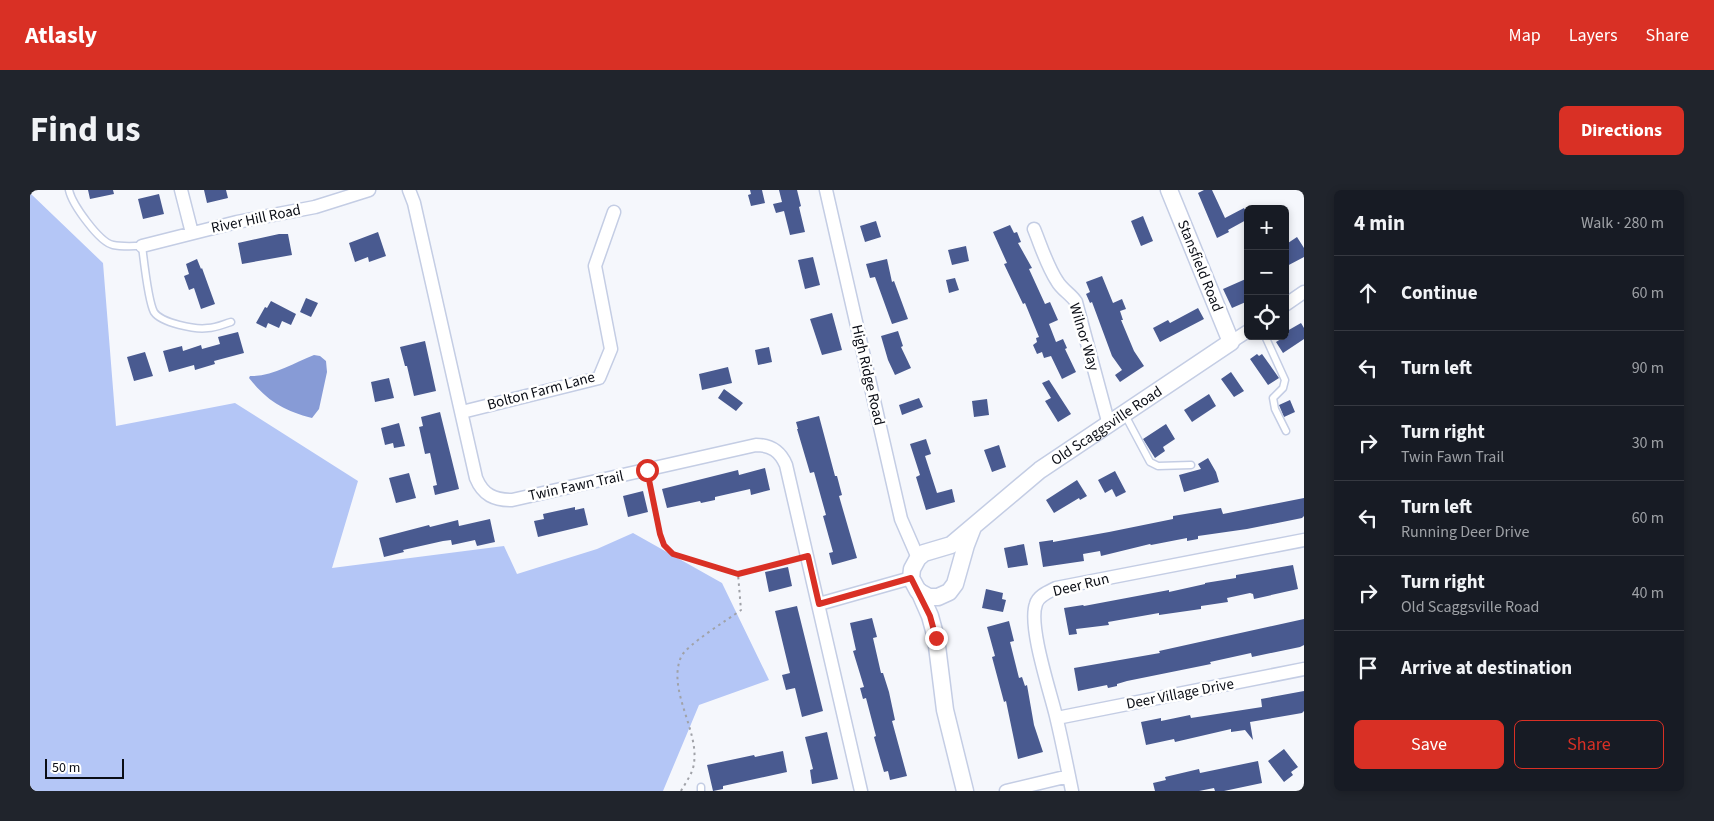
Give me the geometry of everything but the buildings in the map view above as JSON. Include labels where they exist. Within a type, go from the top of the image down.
[{"type":"street","points":[[181,190],[192,233]]},
{"type":"street","name":"River Hill Road","points":[[142,246],[259,217],[315,208],[369,190]]},
{"type":"street","name":"Twin Fawn Trail","points":[[409,190],[414,203],[476,478],[483,491],[496,499],[512,500],[756,445],[772,448],[783,458],[808,556],[861,791]]},
{"type":"street","name":"High Ridge Road","points":[[826,190],[902,519],[925,554]]},
{"type":"street","name":"Stansfield Road","points":[[1169,190],[1231,342]]},
{"type":"street","name":"Bolton Farm Lane","points":[[462,412],[599,378],[611,349],[595,266],[614,212]]},
{"type":"street","name":"Wilnor Way","points":[[1034,229],[1058,284],[1076,302],[1109,424]]},
{"type":"street","points":[[1289,302],[1304,292]]},
{"type":"street","name":"Old Scaggsville Road","points":[[925,554],[951,545],[1002,500],[1040,470],[1244,334]]},
{"type":"street","name":"Old Scaggsville Road","points":[[957,576],[973,527]]},
{"type":"street","name":"Deer Run","points":[[1072,791],[1057,718],[1035,631],[1033,615],[1036,602],[1044,594],[1056,588],[1304,540]]},
{"type":"street","points":[[936,638],[939,616],[957,576],[956,568],[950,558],[942,553],[925,554],[912,568],[915,585],[930,616],[936,638],[945,710],[965,791]]},
{"type":"street","points":[[915,585],[929,597],[938,597],[949,592]]},
{"type":"street","points":[[819,604],[915,585]]},
{"type":"street","name":"Deer Village Drive","points":[[1057,718],[1304,669]]},
{"type":"street","points":[[1006,791],[1069,776]]},
{"type":"lane","points":[[69,190],[70,195],[95,232],[111,245],[142,246],[152,307],[157,316],[194,328],[210,328],[231,322]]},
{"type":"lane","points":[[1267,340],[1285,380],[1283,388],[1273,398],[1275,409],[1286,431]]},
{"type":"lane","points":[[1124,414],[1150,462],[1158,466],[1191,465]]},
{"type":"path","points":[[647,470],[660,534],[664,545],[673,554],[738,574],[808,556]]},
{"type":"path","points":[[681,791],[692,772],[695,762],[677,679],[681,656],[695,643],[742,610],[738,574]]},
{"type":"shaded area","points":[[30,193],[103,263],[116,426],[235,403],[358,481],[332,568],[504,546],[517,574],[597,549],[633,533],[722,583],[769,680],[699,705],[663,791],[30,791]]},
{"type":"shaded area","points":[[314,355],[320,356],[326,361],[327,372],[319,409],[312,418],[293,412],[269,399],[249,378],[250,376],[274,372]]},
{"type":"route","points":[[647,470],[660,534],[664,545],[673,554],[738,574],[808,556],[819,604],[911,578],[930,616],[936,638]]}]
